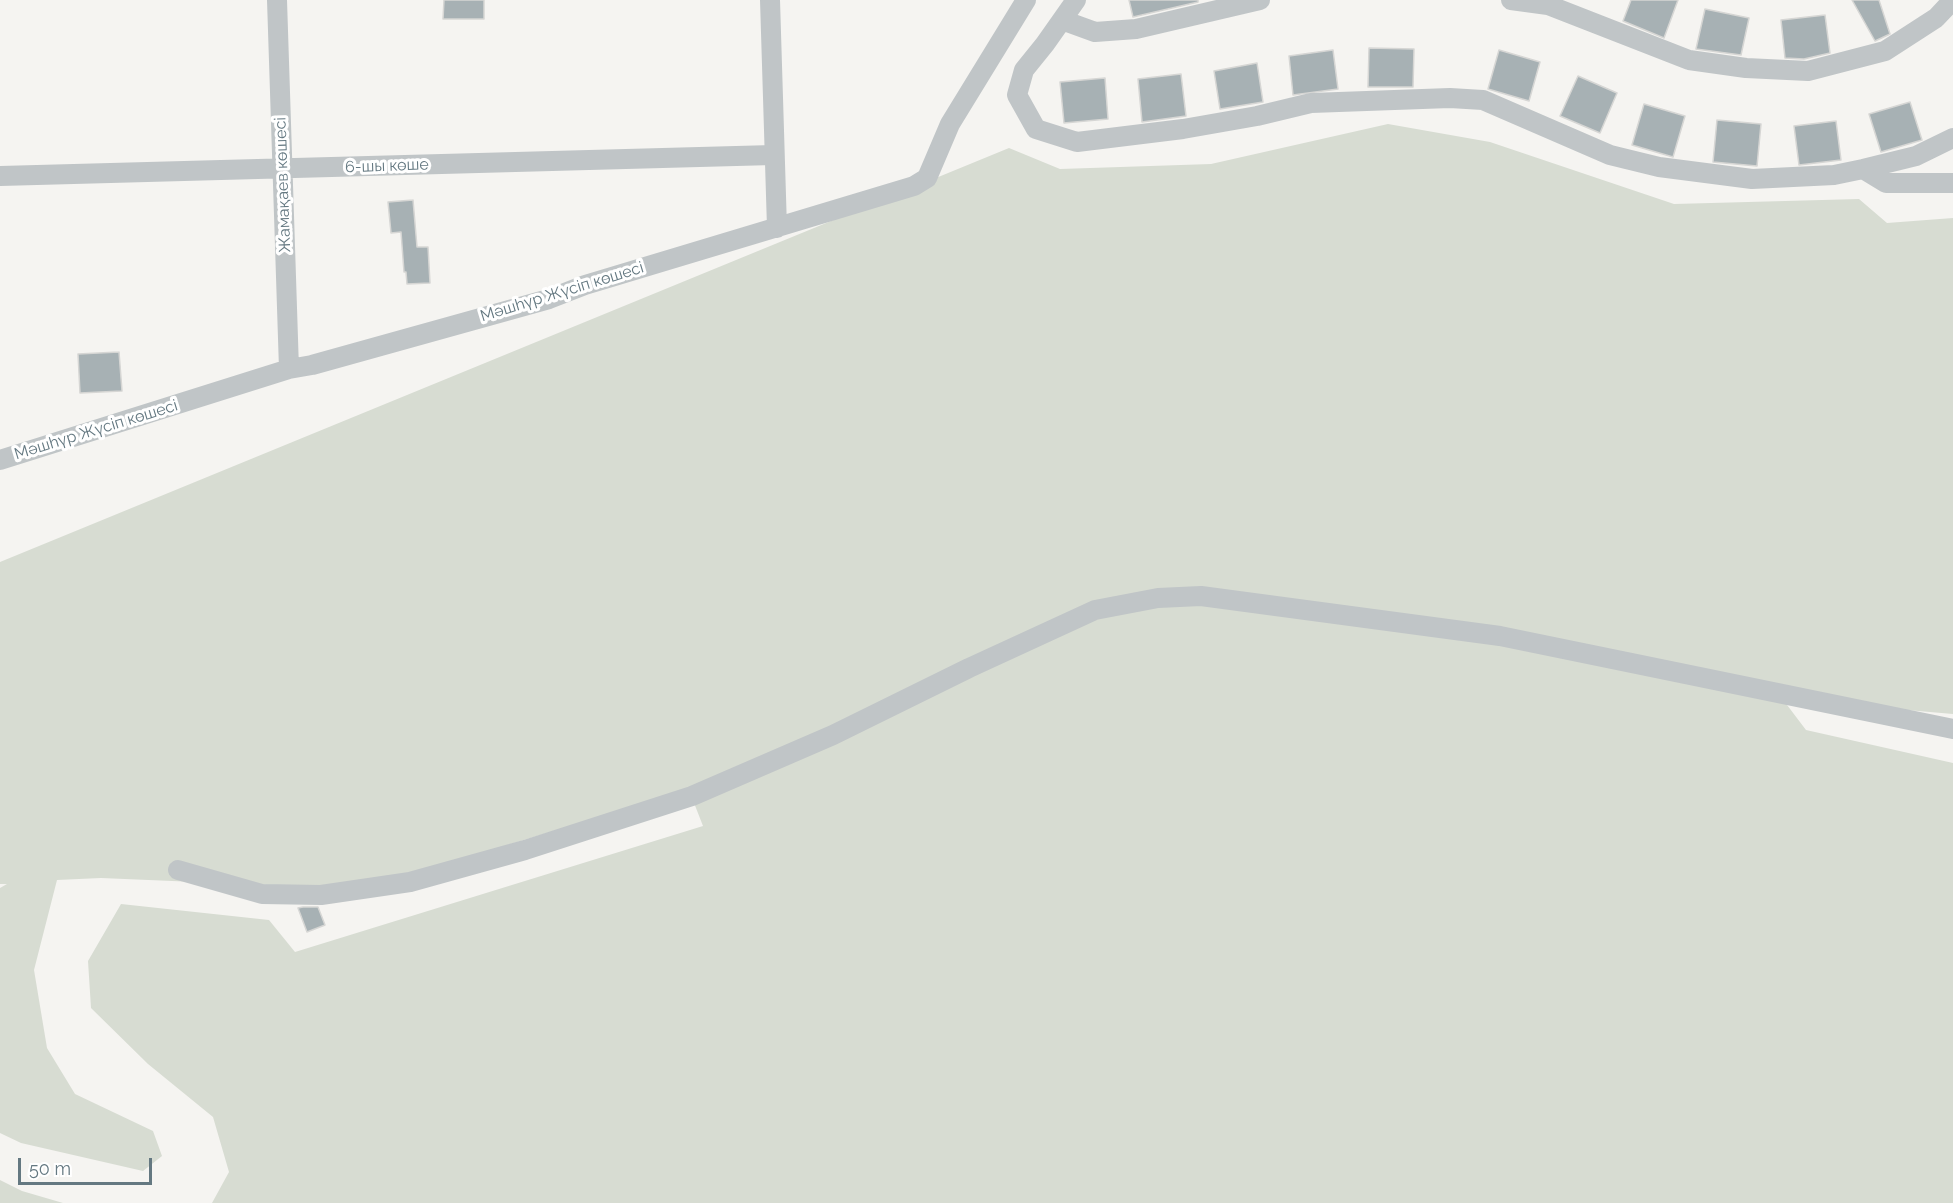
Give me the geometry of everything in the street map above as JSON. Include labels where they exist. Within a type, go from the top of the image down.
[{"type":"street","name":"Жамақаев көшесі","points":[[277,0],[289,369]]},
{"type":"street","points":[[770,0],[777,228]]},
{"type":"street","name":"Мәшhүр Жүсіп көшесі","points":[[0,460],[289,369],[312,365],[549,298],[585,285],[914,186],[927,178],[950,124],[1026,0]]},
{"type":"street","points":[[1076,0],[1024,70],[1017,94],[1036,129],[1077,142],[1194,127],[1257,116],[1311,103],[1450,98],[1483,100],[1610,155],[1659,167],[1752,179],[1834,175],[1916,156],[1953,138]]},
{"type":"street","points":[[1062,20],[1095,32],[1136,29],[1260,0]]},
{"type":"street","points":[[1511,0],[1548,5],[1689,60],[1746,68],[1808,71],[1885,51],[1936,18],[1953,0]]},
{"type":"street","name":"6-шы көше","points":[[0,176],[773,155]]},
{"type":"street","points":[[1863,169],[1886,183],[1953,183]]},
{"type":"street","points":[[178,870],[262,894],[321,895],[410,882],[692,796],[832,735],[1095,610],[1158,598],[1201,597],[1500,636],[1953,729]]},
{"type":"shaded area","points":[[1388,124],[1490,142],[1674,204],[1859,199],[1887,223],[1953,218],[1953,714],[1803,701],[1781,697],[1806,730],[1953,763],[1953,1203],[212,1203],[229,1172],[213,1117],[148,1064],[91,1008],[88,961],[121,904],[269,920],[295,952],[703,826],[689,790],[362,889],[101,878],[57,880],[34,970],[47,1048],[75,1094],[153,1131],[162,1156],[143,1171],[21,1143],[0,1133],[0,888],[7,884],[0,884],[0,562],[1009,148],[1060,169],[1211,164]]},
{"type":"shaded area","points":[[0,1180],[22,1191],[63,1203],[0,1203]]},
{"type":"building","points":[[444,0],[484,0],[484,19],[443,19]]},
{"type":"building","points":[[1129,0],[1198,0],[1198,2],[1133,17]]},
{"type":"building","points":[[1631,0],[1678,0],[1664,38],[1623,21]]},
{"type":"building","points":[[1852,0],[1879,0],[1890,34],[1875,41]]},
{"type":"building","points":[[1705,9],[1749,18],[1741,55],[1696,49]]},
{"type":"building","points":[[1825,15],[1830,53],[1804,59],[1785,58],[1781,20]]},
{"type":"building","points":[[1369,48],[1414,49],[1413,87],[1368,87]]},
{"type":"building","points":[[1333,50],[1338,89],[1293,95],[1289,56]]},
{"type":"building","points":[[1499,50],[1540,62],[1529,101],[1488,89]]},
{"type":"building","points":[[1257,63],[1263,102],[1220,109],[1214,71]]},
{"type":"building","points":[[1181,74],[1186,116],[1142,122],[1138,79]]},
{"type":"building","points":[[1578,76],[1617,93],[1600,133],[1560,116]]},
{"type":"building","points":[[1105,78],[1108,119],[1064,123],[1060,82]]},
{"type":"building","points":[[1910,102],[1922,140],[1881,152],[1869,114]]},
{"type":"building","points":[[1644,104],[1685,116],[1673,157],[1632,145]]},
{"type":"building","points":[[1717,120],[1761,124],[1757,166],[1713,162]]},
{"type":"building","points":[[1836,121],[1841,160],[1799,165],[1794,126]]},
{"type":"building","points":[[413,200],[417,247],[428,247],[430,283],[407,284],[401,232],[391,233],[388,202]]},
{"type":"building","points":[[119,352],[122,391],[80,393],[78,354]]},
{"type":"building","points":[[318,907],[325,925],[307,932],[298,908]]}]
